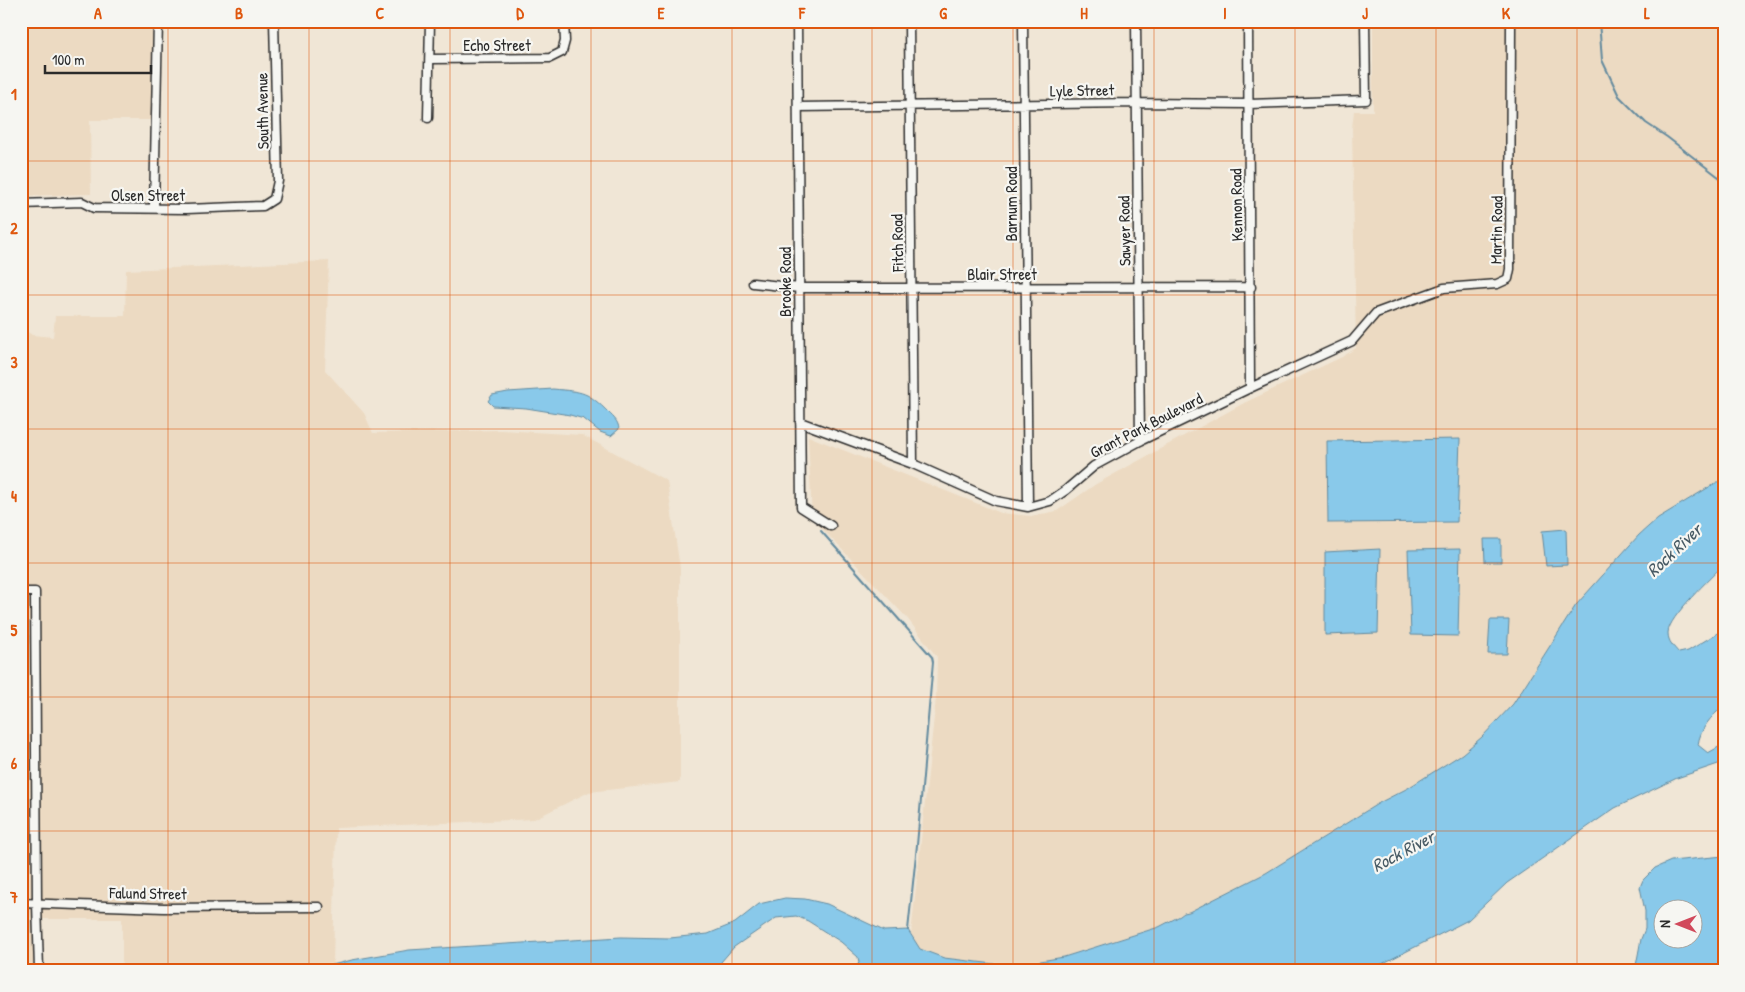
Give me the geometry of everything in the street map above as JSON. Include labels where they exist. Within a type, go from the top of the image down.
[{"type":"street","points":[[154,208],[158,21]]},
{"type":"street","name":"South Avenue","points":[[274,21],[278,181],[274,199]]},
{"type":"street","points":[[428,118],[430,21]]},
{"type":"street","name":"Echo Street","points":[[430,59],[550,58],[562,52],[565,41],[564,21]]},
{"type":"street","name":"Brooke Road","points":[[797,21],[800,507],[831,526]]},
{"type":"street","name":"Fitch Road","points":[[909,21],[913,464]]},
{"type":"street","name":"Barnum Road","points":[[1023,21],[1028,507]]},
{"type":"street","name":"Sawyer Road","points":[[1136,21],[1140,441]]},
{"type":"street","name":"Kennon Road","points":[[1248,21],[1251,287],[1250,388]]},
{"type":"street","name":"Lyle Street","points":[[798,107],[1137,103],[1249,104],[1366,100],[1365,21]]},
{"type":"street","name":"Martin Road","points":[[1362,330],[1376,313],[1444,288],[1497,284],[1508,279],[1510,269],[1511,21]]},
{"type":"street","name":"Olsen Street","points":[[21,204],[82,202],[94,208],[263,206],[274,199]]},
{"type":"street","name":"Blair Street","points":[[753,283],[799,288],[1251,287]]},
{"type":"street","name":"Grant Park Boulevard","points":[[800,422],[913,464],[996,501],[1028,507],[1050,501],[1094,466],[1140,441],[1352,341],[1362,330]]},
{"type":"street","points":[[21,592],[35,592],[39,970]]},
{"type":"street","name":"Falund Street","points":[[21,903],[164,908],[319,907]]},
{"type":"shaded area","points":[[21,21],[153,21],[151,120],[90,120],[91,194],[21,196]]},
{"type":"shaded area","points":[[1373,21],[1724,21],[1724,478],[1658,518],[1639,535],[1576,605],[1513,704],[1482,737],[1462,754],[1408,788],[1379,803],[1266,873],[1159,927],[1064,957],[1011,966],[944,958],[920,949],[911,935],[936,698],[937,657],[907,618],[812,518],[808,436],[1001,513],[1031,516],[1057,511],[1096,484],[1244,403],[1342,357],[1356,348],[1352,128],[1354,111],[1373,111]]},
{"type":"shaded area","points":[[329,261],[325,370],[364,413],[373,433],[501,430],[582,435],[667,481],[680,568],[680,782],[589,792],[534,819],[336,828],[333,965],[307,971],[102,971],[102,967],[122,966],[122,919],[42,919],[42,971],[21,971],[21,327],[32,335],[53,337],[55,316],[125,316],[126,270]]},
{"type":"water","points":[[553,389],[579,392],[595,400],[614,418],[619,429],[611,436],[600,432],[584,419],[570,415],[526,408],[493,406],[488,401],[492,395],[508,392]]},
{"type":"water","points":[[1460,439],[1457,522],[1328,523],[1327,441]]},
{"type":"water","name":"Rock River","points":[[1724,478],[1724,564],[1675,617],[1670,626],[1668,636],[1670,642],[1679,653],[1688,651],[1724,629],[1724,706],[1707,723],[1698,745],[1708,753],[1724,744],[1724,762],[1677,778],[1615,808],[1507,883],[1468,920],[1368,971],[852,971],[859,963],[858,957],[841,942],[808,921],[796,916],[776,918],[734,947],[721,962],[720,971],[308,971],[352,960],[409,950],[621,937],[670,938],[708,934],[735,923],[759,904],[785,898],[805,899],[827,904],[884,931],[908,930],[920,949],[944,958],[1011,966],[1064,957],[1159,927],[1266,873],[1462,754],[1482,737],[1513,704],[1576,605],[1639,535],[1658,518]]},
{"type":"water","points":[[1566,529],[1567,565],[1546,566],[1542,531]]},
{"type":"water","points":[[1484,539],[1501,539],[1501,562],[1485,562]]},
{"type":"water","points":[[1380,549],[1378,633],[1325,635],[1325,552]]},
{"type":"water","points":[[1460,549],[1458,636],[1411,635],[1408,550]]},
{"type":"water","points":[[1490,620],[1509,620],[1507,654],[1488,654]]},
{"type":"water","points":[[1724,856],[1724,971],[1635,971],[1641,939],[1645,929],[1645,911],[1640,887],[1643,880],[1655,868],[1671,861]]},
{"type":"waterway","points":[[1599,21],[1602,60],[1619,96],[1646,123],[1724,181]]},
{"type":"waterway","points":[[821,531],[932,657],[917,845],[908,930]]}]
